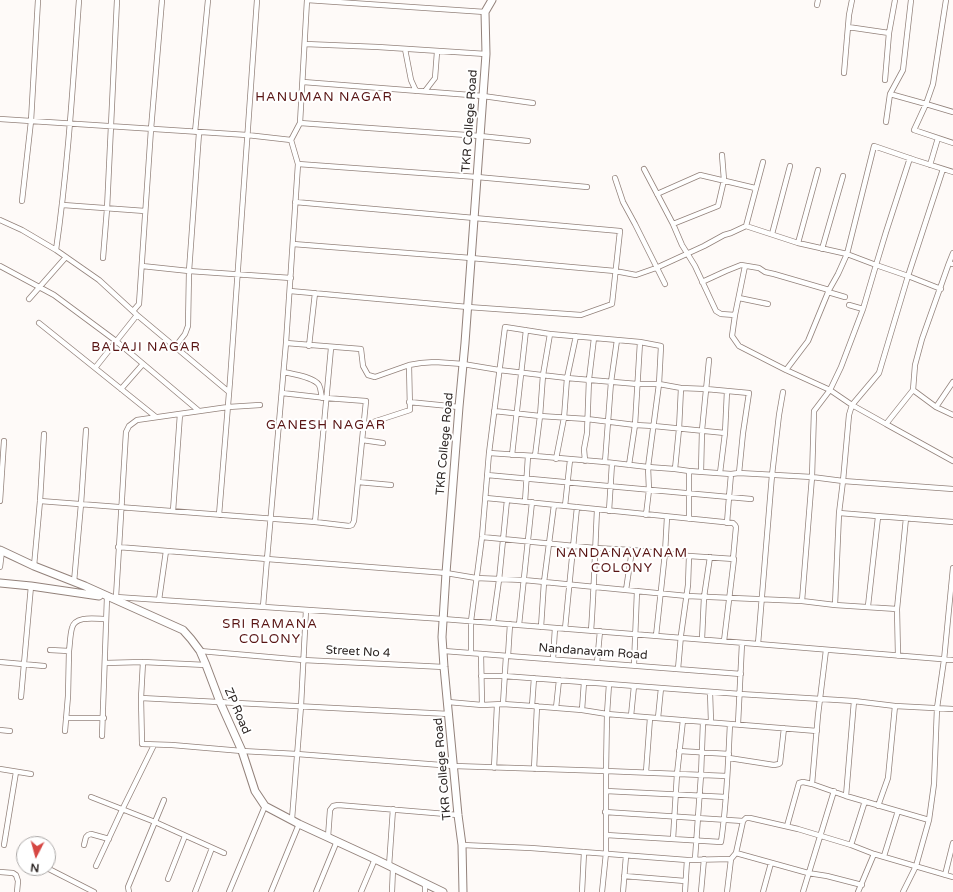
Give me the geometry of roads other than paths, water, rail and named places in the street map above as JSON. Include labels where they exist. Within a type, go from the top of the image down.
[{"type":"street","points":[[22,201],[31,121],[38,0]]},
{"type":"street","points":[[56,250],[63,205],[79,0]]},
{"type":"street","points":[[103,258],[107,208],[117,0]]},
{"type":"street","points":[[133,311],[139,304],[151,129],[162,0]]},
{"type":"street","points":[[175,347],[185,334],[188,326],[189,271],[197,132],[208,0]]},
{"type":"street","points":[[219,514],[258,0]]},
{"type":"street","points":[[263,606],[284,372],[298,164],[291,140],[300,123],[307,0],[359,2],[485,12],[492,0]]},
{"type":"street","points":[[844,73],[848,15],[852,0]]},
{"type":"street","points":[[884,80],[889,33],[895,0]]},
{"type":"street","points":[[886,122],[890,94],[903,70],[911,0]]},
{"type":"street","points":[[946,0],[933,84],[914,130],[953,143]]},
{"type":"street","name":"TKR College Road","points":[[463,892],[462,845],[442,636],[486,54],[485,12]]},
{"type":"street","points":[[848,27],[889,33]]},
{"type":"street","points":[[305,44],[486,54]]},
{"type":"street","points":[[405,49],[411,80],[416,91]]},
{"type":"street","points":[[425,91],[435,78],[437,52]]},
{"type":"street","points":[[303,82],[483,96],[532,104]]},
{"type":"street","points":[[890,94],[953,112]]},
{"type":"street","points":[[0,119],[197,132],[291,140]]},
{"type":"street","points":[[300,123],[480,136],[528,141]]},
{"type":"street","points":[[930,165],[938,138]]},
{"type":"street","points":[[786,370],[808,341],[829,291],[847,254],[874,146],[953,172]]},
{"type":"street","points":[[673,224],[718,206],[724,180],[722,155]]},
{"type":"street","points":[[802,601],[812,477],[814,411],[830,390],[841,367],[863,309],[910,158]]},
{"type":"street","points":[[746,226],[763,162]]},
{"type":"street","points":[[298,164],[477,177],[587,187]]},
{"type":"street","points":[[772,234],[790,166]]},
{"type":"street","points":[[835,604],[839,513],[844,480],[849,414],[852,405],[879,373],[908,276],[943,169]]},
{"type":"street","points":[[644,170],[673,224],[687,254],[695,266],[716,311],[721,314],[735,315]]},
{"type":"street","points":[[798,243],[818,170]]},
{"type":"street","points":[[657,194],[700,174],[756,188]]},
{"type":"street","points":[[822,249],[843,176]]},
{"type":"street","points":[[615,178],[623,202],[664,284]]},
{"type":"street","points":[[290,291],[468,307],[580,315],[612,304],[620,231],[295,202]]},
{"type":"street","points":[[63,205],[145,210]]},
{"type":"street","points":[[0,220],[22,230],[56,250],[98,280],[137,316],[229,392]]},
{"type":"street","points":[[293,244],[615,271],[636,275],[656,268],[746,226],[798,243],[847,254],[940,289]]},
{"type":"street","points":[[886,424],[913,390],[915,365],[922,338],[951,264],[953,253]]},
{"type":"street","points":[[29,299],[66,257]]},
{"type":"street","points":[[702,282],[741,265],[759,268],[765,272],[845,297]]},
{"type":"street","points":[[0,266],[54,295],[116,341],[199,411]]},
{"type":"street","points":[[142,266],[189,271],[291,278]]},
{"type":"street","points":[[745,266],[732,336],[739,346],[830,390],[852,405],[953,461]]},
{"type":"street","points":[[310,346],[315,293]]},
{"type":"street","points":[[738,298],[768,304]]},
{"type":"street","points":[[848,304],[863,309]]},
{"type":"street","points":[[95,368],[137,316]]},
{"type":"street","points":[[39,323],[156,417]]},
{"type":"street","points":[[471,653],[471,621],[482,537],[489,453],[505,327],[550,334],[640,342],[661,346],[659,384],[648,467],[649,490],[646,515]]},
{"type":"street","points":[[512,455],[526,330]]},
{"type":"street","points":[[535,456],[550,334]]},
{"type":"street","points":[[556,459],[564,418],[567,378],[576,336]]},
{"type":"street","points":[[585,461],[584,448],[587,433],[589,379],[594,338]]},
{"type":"street","points":[[605,462],[611,382],[617,340]]},
{"type":"street","points":[[629,465],[635,425],[640,342]]},
{"type":"street","points":[[286,343],[331,348],[362,349],[363,366],[368,375],[375,377],[409,365],[435,362],[463,364],[567,378],[637,384],[659,384],[681,388],[706,389],[749,394],[739,473]]},
{"type":"street","points":[[315,522],[324,398],[331,348]]},
{"type":"street","points":[[701,472],[702,430],[709,360]]},
{"type":"street","points":[[121,389],[143,364]]},
{"type":"street","points":[[364,425],[410,410],[409,365]]},
{"type":"street","points":[[284,372],[314,380],[319,386],[324,398]]},
{"type":"street","points":[[936,407],[953,382]]},
{"type":"street","points":[[675,469],[681,388]]},
{"type":"street","points":[[913,390],[936,407],[953,415]]},
{"type":"street","points":[[720,473],[728,391]]},
{"type":"street","points":[[758,644],[772,475],[783,392]]},
{"type":"street","points":[[40,502],[352,525],[354,521],[366,401],[282,393]]},
{"type":"street","points":[[409,402],[459,407]]},
{"type":"street","points":[[116,597],[126,432],[129,426],[137,420],[228,407],[260,405]]},
{"type":"street","points":[[494,411],[725,433]]},
{"type":"street","points":[[173,511],[180,414]]},
{"type":"street","points":[[74,582],[86,430]]},
{"type":"street","points":[[34,566],[44,434]]},
{"type":"street","points":[[362,440],[383,442]]},
{"type":"street","points":[[0,501],[4,441]]},
{"type":"street","points":[[489,453],[605,462],[701,472],[812,477],[953,489]]},
{"type":"street","points":[[525,502],[528,456]]},
{"type":"street","points":[[565,506],[570,460]]},
{"type":"street","points":[[610,511],[612,463]]},
{"type":"street","points":[[689,471],[689,519]]},
{"type":"street","points":[[487,474],[751,499]]},
{"type":"street","points":[[727,523],[731,474]]},
{"type":"street","points":[[358,482],[391,485]]},
{"type":"street","points":[[486,498],[734,523],[736,527],[734,559],[724,641]]},
{"type":"street","points":[[493,623],[507,500]]},
{"type":"street","points":[[519,625],[532,502]]},
{"type":"street","points":[[540,627],[548,543],[554,505]]},
{"type":"street","points":[[565,629],[577,507]]},
{"type":"street","points":[[591,631],[597,510]]},
{"type":"street","points":[[839,513],[953,522]]},
{"type":"street","points":[[656,636],[665,553],[667,517]]},
{"type":"street","points":[[868,606],[878,517]]},
{"type":"street","points":[[898,656],[898,609],[906,518]]},
{"type":"street","points":[[482,537],[733,559]]},
{"type":"street","points":[[118,548],[267,558],[446,573],[476,578],[524,580],[687,596],[802,601],[898,609]]},
{"type":"street","points":[[0,567],[1,550]]},
{"type":"street","name":"ZP Road","points":[[1,550],[34,566],[183,630],[192,639],[200,651],[220,702],[242,751],[255,791],[265,806]]},
{"type":"street","points":[[626,590],[632,550]]},
{"type":"street","points":[[159,600],[166,551]]},
{"type":"street","points":[[678,669],[687,596],[689,556]]},
{"type":"street","points":[[702,640],[704,597],[710,557]]},
{"type":"street","points":[[903,892],[916,866],[929,820],[934,784],[937,708],[944,660],[953,568]]},
{"type":"street","points":[[0,584],[31,586],[107,597],[263,606],[471,621],[953,660]]},
{"type":"street","points":[[21,697],[31,586]]},
{"type":"street","points":[[634,665],[637,591]]},
{"type":"street","points":[[102,736],[104,718],[107,597]]},
{"type":"street","points":[[292,819],[301,706],[306,610]]},
{"type":"street","points":[[64,730],[68,696],[69,651],[72,627],[79,620],[106,620]]},
{"type":"street","points":[[503,704],[504,676],[510,624]]},
{"type":"street","points":[[553,659],[555,628]]},
{"type":"street","points":[[597,663],[600,631]]},
{"type":"street","points":[[738,724],[742,643]]},
{"type":"street","points":[[50,650],[69,651]]},
{"type":"street","points":[[812,784],[826,650]]},
{"type":"street","name":"Street No 4","points":[[200,651],[303,660],[444,667]]},
{"type":"street","name":"Nandanavam Road","points":[[444,651],[741,674]]},
{"type":"street","points":[[481,654],[482,705]]},
{"type":"street","points":[[0,662],[44,666]]},
{"type":"street","points":[[105,663],[144,662],[206,665]]},
{"type":"street","points":[[144,662],[142,744],[454,766],[727,776]]},
{"type":"street","points":[[481,676],[534,678],[710,692],[854,701],[895,706],[953,708]]},
{"type":"street","points":[[534,678],[534,769]]},
{"type":"street","points":[[556,708],[559,680]]},
{"type":"street","points":[[582,710],[584,682]]},
{"type":"street","points":[[602,892],[606,853],[607,714],[609,684]]},
{"type":"street","points":[[631,716],[634,686]]},
{"type":"street","points":[[658,718],[661,688]]},
{"type":"street","points":[[710,692],[711,722]]},
{"type":"street","points":[[142,698],[449,714]]},
{"type":"street","points":[[846,796],[854,701]]},
{"type":"street","points":[[448,702],[482,705],[503,704],[534,706],[650,718],[817,731]]},
{"type":"street","points":[[494,768],[497,704]]},
{"type":"street","points":[[878,806],[888,778],[895,706]]},
{"type":"street","points":[[66,718],[104,718]]},
{"type":"street","points":[[646,772],[650,718]]},
{"type":"street","points":[[673,839],[675,795],[683,720]]},
{"type":"street","points":[[695,859],[703,722]]},
{"type":"street","points":[[606,835],[721,842],[726,797],[730,724]]},
{"type":"street","points":[[680,751],[702,752],[774,765],[779,764],[784,728]]},
{"type":"street","points":[[0,730],[10,731]]},
{"type":"street","points":[[96,866],[154,745]]},
{"type":"street","points":[[0,769],[31,774]]},
{"type":"street","points":[[4,845],[16,772]]},
{"type":"street","points":[[787,826],[799,783],[803,782],[878,806],[929,820]]},
{"type":"street","points":[[606,791],[726,797]]},
{"type":"street","points":[[803,892],[834,791]]},
{"type":"street","points":[[91,797],[155,822],[224,853]]},
{"type":"street","points":[[129,892],[128,887],[164,800]]},
{"type":"street","points":[[851,845],[865,801]]},
{"type":"street","points":[[328,837],[330,810],[333,806],[338,804],[458,815]]},
{"type":"street","points":[[229,892],[265,806],[299,824],[443,892]]},
{"type":"street","points":[[392,892],[391,867],[393,810]]},
{"type":"street","points":[[884,856],[898,811]]},
{"type":"street","points":[[606,812],[743,821],[746,818],[750,818],[787,826],[851,845],[874,854],[953,877]]},
{"type":"street","points":[[728,892],[731,859],[736,853],[743,821]]},
{"type":"street","points":[[270,892],[299,824]]},
{"type":"street","points":[[84,845],[86,837],[91,834],[109,839]]},
{"type":"street","points":[[168,879],[185,836]]},
{"type":"street","points":[[316,892],[337,841]]},
{"type":"street","points":[[945,875],[953,843]]},
{"type":"street","points":[[462,845],[531,848],[687,860],[731,859]]},
{"type":"street","points":[[195,892],[212,848]]},
{"type":"street","points":[[582,892],[584,852]]},
{"type":"street","points":[[736,853],[808,873],[862,885]]},
{"type":"street","points":[[858,892],[874,854]]},
{"type":"street","points":[[623,892],[626,856]]},
{"type":"street","points":[[361,892],[375,859]]},
{"type":"street","points":[[701,892],[704,859]]},
{"type":"street","points":[[685,892],[687,860]]},
{"type":"street","points":[[764,892],[771,863]]},
{"type":"street","points":[[0,872],[16,874],[18,881],[17,892]]},
{"type":"street","points":[[56,873],[94,892]]},
{"type":"street","points":[[624,876],[685,881]]},
{"type":"street","points":[[425,884],[425,892]]},
{"type":"district","name":"HANUMAN NAGAR","points":[[324,98]]},
{"type":"district","name":"BALAJI NAGAR","points":[[146,348]]},
{"type":"district","name":"GANESH NAGAR","points":[[326,426]]},
{"type":"district","name":"NANDANAVANAM COLONY","points":[[622,562]]},
{"type":"district","name":"SRI RAMANA COLONY","points":[[270,632]]}]
